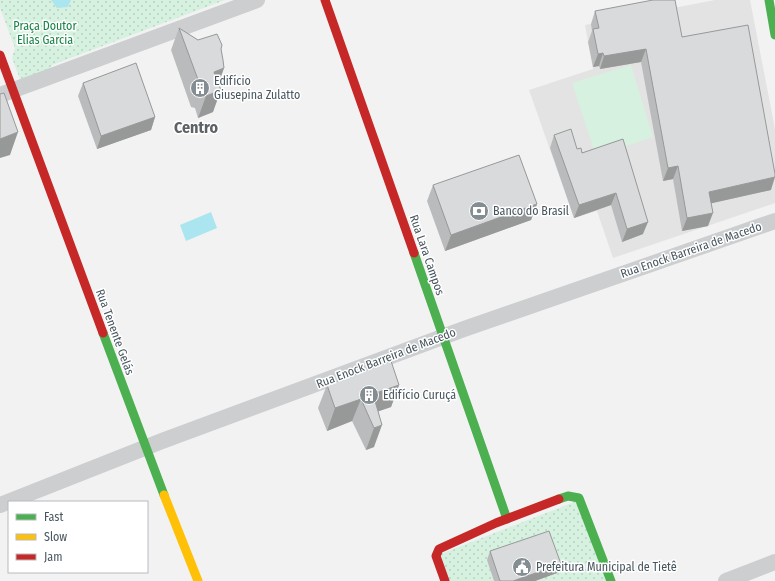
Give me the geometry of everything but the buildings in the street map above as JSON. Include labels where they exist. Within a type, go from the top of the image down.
[{"type":"street","points":[[0,54],[7,92],[258,0]]},
{"type":"street","name":"Rua Lara Campos","points":[[325,0],[507,519]]},
{"type":"street","points":[[769,0],[775,35]]},
{"type":"street","name":"Rua Tenente Gelás","points":[[7,92],[198,581]]},
{"type":"street","name":"Rua Enock Barreira de Macedo","points":[[10,501],[145,448],[443,336],[775,221]]},
{"type":"street","points":[[445,581],[436,556],[439,549],[507,519],[568,496],[578,498],[611,581]]},
{"type":"street","points":[[726,581],[775,562]]},
{"type":"shaded area","points":[[715,0],[750,0],[775,129],[775,203],[613,258],[597,211],[574,218],[529,90],[593,69],[585,25]]},
{"type":"green space","name":"Praça Doutor Elias Garcia","points":[[0,0],[225,0],[52,65],[46,74],[20,79],[12,58],[15,48],[0,8]]},
{"type":"green space","points":[[631,65],[653,137],[596,156],[572,83]]},
{"type":"green space","points":[[577,501],[609,581],[448,581],[438,555]]},
{"type":"water","points":[[51,0],[71,0],[68,7],[57,8]]},
{"type":"water","points":[[211,212],[217,228],[186,241],[180,225]]},
{"type":"traffic: fast","points":[[769,0],[775,35]]},
{"type":"traffic: fast","points":[[414,253],[507,519]]},
{"type":"traffic: fast","points":[[103,333],[164,495]]},
{"type":"traffic: fast","points":[[559,499],[568,496],[579,498],[611,581]]},
{"type":"traffic: slow","points":[[164,495],[198,581]]},
{"type":"traffic: jam","points":[[325,0],[414,253]]},
{"type":"traffic: jam","points":[[0,55],[103,333]]},
{"type":"traffic: jam","points":[[445,581],[436,556],[439,549],[496,523],[559,499]]},
{"type":"place","name":"Edifício Giusepina Zulatto","points":[[200,88]]},
{"type":"place","name":"Banco do Brasil","points":[[479,211]]},
{"type":"place","name":"Edifício Curuçá","points":[[369,395]]},
{"type":"place","name":"Prefeitura Municipal de Tietê","points":[[522,567]]},
{"type":"district","name":"Centro","points":[[196,127]]}]
